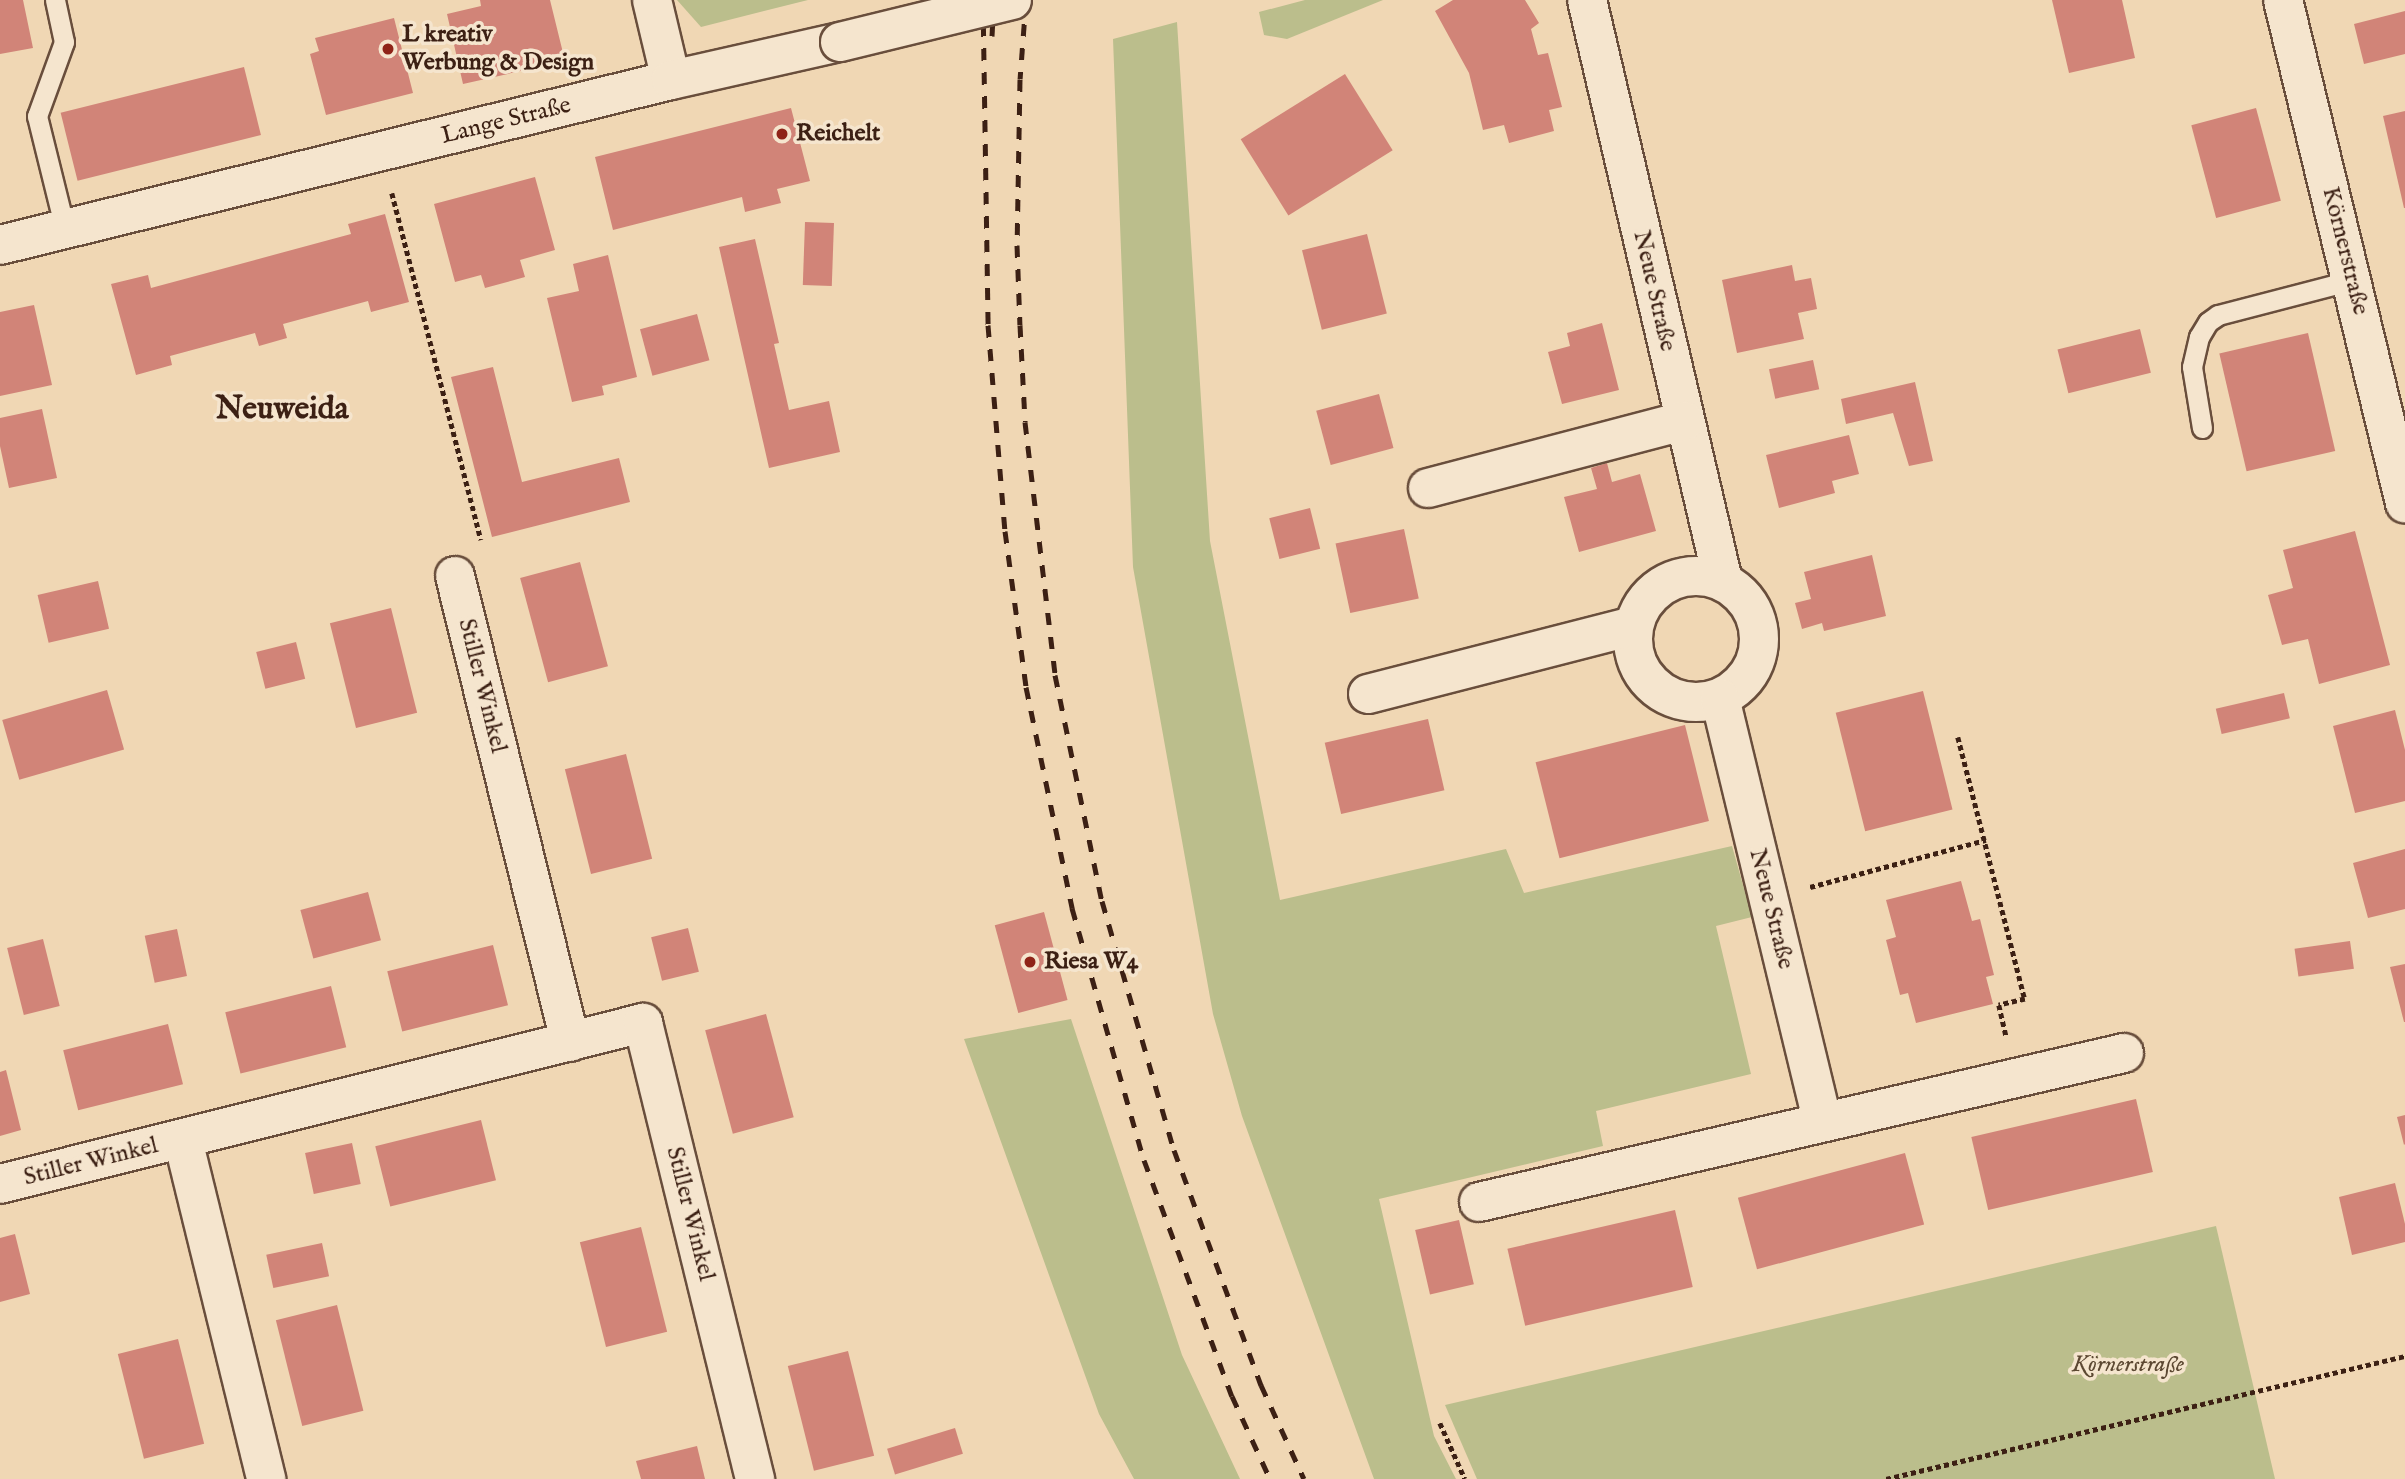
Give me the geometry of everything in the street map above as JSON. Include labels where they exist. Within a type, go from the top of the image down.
[{"type":"street","points":[[652,0],[671,80]]},
{"type":"street","name":"Lange Straße","points":[[0,245],[671,80],[1012,0]]},
{"type":"street","name":"Neue Straße","points":[[1587,0],[1723,581]]},
{"type":"street","name":"Körnerstraße","points":[[2283,0],[2405,503]]},
{"type":"street","points":[[1428,488],[1684,421]]},
{"type":"street","name":"Stiller Winkel","points":[[455,576],[570,1042]]},
{"type":"street","points":[[1691,576],[1723,581],[1748,602],[1759,632],[1759,649],[1746,678],[1720,698],[1701,702],[1681,701],[1663,694],[1648,681],[1637,664],[1632,646],[1633,626],[1643,604],[1660,586],[1691,576]]},
{"type":"street","points":[[1368,694],[1633,626]]},
{"type":"street","name":"Neue Straße","points":[[1720,698],[1822,1121]]},
{"type":"street","name":"Stiller Winkel","points":[[0,1184],[643,1023],[755,1479]]},
{"type":"street","points":[[1479,1202],[1822,1121],[2124,1054]]},
{"type":"street","name":"Stiller Winkel","points":[[183,1140],[266,1479]]},
{"type":"lane","points":[[55,0],[65,42],[37,116],[65,229]]},
{"type":"lane","points":[[2202,428],[2192,367],[2199,337],[2208,322],[2218,315],[2352,280]]},
{"type":"path","points":[[381,151],[483,546],[455,576]]},
{"type":"path","points":[[1958,737],[2025,999],[1999,1005],[2015,1078]]},
{"type":"path","points":[[1769,897],[1986,840]]},
{"type":"path","points":[[1886,1479],[2405,1356]]},
{"type":"path","points":[[1440,1423],[1465,1479]]},
{"type":"green space","points":[[677,0],[808,0],[701,27]]},
{"type":"green space","points":[[1305,0],[1383,0],[1287,39],[1264,35],[1259,12]]},
{"type":"green space","points":[[1177,22],[1210,541],[1280,900],[1506,849],[1524,893],[1732,846],[1752,917],[1716,926],[1751,1074],[1596,1111],[1603,1146],[1379,1199],[1434,1436],[1456,1479],[1374,1479],[1242,1116],[1213,1014],[1133,567],[1113,39]]},
{"type":"green space","points":[[1071,1019],[1182,1355],[1240,1479],[1134,1479],[1099,1414],[964,1039]]},
{"type":"green space","name":"Körnerstraße","points":[[2216,1226],[2275,1479],[1477,1479],[1445,1405]]},
{"type":"building","points":[[0,0],[23,0],[33,48],[0,54]]},
{"type":"building","points":[[480,0],[550,0],[565,61],[463,84],[447,14],[481,6]]},
{"type":"building","points":[[1453,0],[1525,0],[1539,23],[1531,29],[1538,55],[1548,53],[1562,107],[1549,110],[1554,131],[1509,143],[1504,125],[1483,130],[1469,73],[1435,11]]},
{"type":"building","points":[[2052,0],[2122,0],[2135,58],[2069,73]]},
{"type":"building","points":[[2405,11],[2405,54],[2364,64],[2354,24]]},
{"type":"building","points":[[394,18],[413,93],[326,115],[310,54],[319,51],[315,38]]},
{"type":"building","points":[[244,67],[261,135],[78,181],[61,113]]},
{"type":"building","points":[[1345,74],[1393,150],[1288,216],[1241,139]]},
{"type":"building","points":[[791,108],[810,181],[777,189],[781,203],[745,212],[742,197],[613,230],[595,157]]},
{"type":"building","points":[[2256,108],[2281,201],[2216,218],[2191,125]]},
{"type":"building","points":[[2405,111],[2405,208],[2404,208],[2383,116]]},
{"type":"building","points":[[535,177],[555,250],[520,260],[525,277],[485,288],[481,275],[455,282],[434,204]]},
{"type":"building","points":[[385,214],[409,302],[371,312],[368,301],[283,324],[287,338],[259,346],[255,333],[170,356],[172,365],[136,375],[111,284],[148,275],[151,288],[351,234],[348,224]]},
{"type":"building","points":[[805,222],[834,223],[832,286],[803,285]]},
{"type":"building","points":[[1367,234],[1387,314],[1322,330],[1302,250]]},
{"type":"building","points":[[755,239],[779,343],[774,344],[789,410],[829,401],[840,452],[769,468],[719,247]]},
{"type":"building","points":[[608,255],[637,377],[602,386],[604,395],[572,402],[547,298],[579,291],[573,264]]},
{"type":"building","points":[[1792,265],[1795,281],[1811,278],[1817,309],[1798,313],[1804,339],[1737,353],[1722,280]]},
{"type":"building","points":[[34,305],[52,385],[0,396],[0,312]]},
{"type":"building","points":[[697,314],[709,360],[652,376],[640,329]]},
{"type":"building","points":[[1602,323],[1619,390],[1562,404],[1548,352],[1570,346],[1567,333]]},
{"type":"building","points":[[2140,329],[2151,373],[2068,393],[2058,350]]},
{"type":"building","points":[[2308,333],[2335,451],[2247,471],[2219,353]]},
{"type":"building","points":[[1813,360],[1819,389],[1775,399],[1769,369]]},
{"type":"building","points":[[493,367],[522,482],[619,458],[630,502],[492,537],[451,377]]},
{"type":"building","points":[[1915,382],[1933,461],[1909,466],[1893,413],[1846,424],[1841,399]]},
{"type":"building","points":[[1379,394],[1393,448],[1331,465],[1316,411]]},
{"type":"building","points":[[42,409],[57,478],[9,488],[0,446],[0,418]]},
{"type":"building","points":[[1849,435],[1859,474],[1832,481],[1835,493],[1779,508],[1766,455]]},
{"type":"building","points":[[1607,463],[1612,482],[1640,474],[1656,531],[1579,552],[1564,497],[1597,489],[1591,468]]},
{"type":"building","points":[[1310,508],[1320,549],[1279,559],[1269,518]]},
{"type":"building","points":[[1404,529],[1419,598],[1350,613],[1336,544]]},
{"type":"building","points":[[2355,531],[2390,665],[2319,684],[2308,639],[2282,645],[2268,595],[2293,588],[2283,550]]},
{"type":"building","points":[[1872,555],[1886,616],[1824,631],[1822,623],[1802,629],[1795,603],[1811,599],[1804,572]]},
{"type":"building","points":[[580,562],[608,666],[548,682],[520,578]]},
{"type":"building","points":[[98,581],[109,629],[49,643],[38,595]]},
{"type":"building","points":[[391,608],[417,713],[356,728],[330,623]]},
{"type":"building","points":[[296,642],[305,679],[265,689],[256,652]]},
{"type":"building","points":[[107,690],[124,750],[19,780],[2,720]]},
{"type":"building","points":[[1923,691],[1953,809],[1865,831],[1836,713]]},
{"type":"building","points":[[2284,693],[2290,718],[2222,734],[2216,709]]},
{"type":"building","points":[[2395,710],[2405,750],[2405,801],[2355,813],[2333,726]]},
{"type":"building","points":[[1428,719],[1444,790],[1341,814],[1325,743]]},
{"type":"building","points":[[1685,725],[1709,821],[1560,858],[1536,762]]},
{"type":"building","points":[[626,754],[652,859],[591,874],[565,769]]},
{"type":"building","points":[[2405,849],[2405,909],[2368,918],[2353,863]]},
{"type":"building","points":[[1961,881],[1972,921],[1980,919],[1994,975],[1986,977],[1993,1004],[1916,1023],[1908,993],[1900,995],[1886,940],[1896,937],[1886,900]]},
{"type":"building","points":[[368,892],[381,940],[313,958],[300,910]]},
{"type":"building","name":"Riesa W4","points":[[1044,912],[1068,1000],[1018,1013],[995,925]]},
{"type":"building","points":[[688,928],[699,972],[662,981],[651,937]]},
{"type":"building","points":[[177,929],[187,976],[155,983],[145,936]]},
{"type":"building","points":[[43,939],[60,1006],[24,1015],[7,948]]},
{"type":"building","points":[[2350,941],[2354,969],[2298,977],[2295,949]]},
{"type":"building","points":[[493,945],[508,1005],[402,1032],[387,971]]},
{"type":"building","points":[[2405,964],[2405,1022],[2404,1022],[2390,967]]},
{"type":"building","points":[[331,986],[346,1047],[240,1073],[225,1012]]},
{"type":"building","points":[[766,1014],[794,1117],[733,1134],[705,1030]]},
{"type":"building","points":[[168,1024],[183,1084],[78,1110],[63,1050]]},
{"type":"building","points":[[6,1070],[21,1130],[0,1136],[0,1072]]},
{"type":"building","points":[[2136,1099],[2153,1172],[1988,1210],[1971,1137]]},
{"type":"building","points":[[2405,1115],[2405,1144],[2404,1145],[2397,1117]]},
{"type":"building","points":[[481,1120],[496,1180],[390,1207],[375,1146]]},
{"type":"building","points":[[352,1143],[361,1184],[314,1194],[305,1153]]},
{"type":"building","points":[[1905,1153],[1924,1224],[1757,1269],[1738,1198]]},
{"type":"building","points":[[2395,1183],[2405,1224],[2405,1242],[2352,1255],[2339,1197]]},
{"type":"building","points":[[1675,1210],[1693,1287],[1525,1326],[1507,1249]]},
{"type":"building","points":[[1459,1220],[1474,1284],[1430,1294],[1415,1230]]},
{"type":"building","points":[[641,1227],[667,1332],[606,1347],[580,1242]]},
{"type":"building","points":[[15,1234],[30,1294],[0,1302],[0,1238]]},
{"type":"building","points":[[322,1243],[329,1276],[273,1288],[266,1255]]},
{"type":"building","points":[[337,1305],[363,1411],[302,1426],[276,1320]]},
{"type":"building","points":[[178,1339],[204,1444],[144,1459],[118,1354]]},
{"type":"building","points":[[848,1351],[874,1456],[814,1471],[788,1366]]},
{"type":"building","points":[[955,1428],[963,1454],[895,1475],[887,1449]]},
{"type":"building","points":[[697,1446],[705,1479],[641,1479],[636,1461]]},
{"type":"railway","points":[[983,0],[988,325],[1005,531],[1026,687],[1072,908],[1144,1160],[1232,1396],[1270,1479]]},
{"type":"railway","points":[[992,36],[994,0]]},
{"type":"railway","points":[[1026,0],[1020,79],[1017,245],[1020,325],[1025,422],[1055,675],[1102,901],[1174,1150],[1261,1385],[1304,1479]]},
{"type":"place","name":"L kreativ Werbung & Design","points":[[388,49]]},
{"type":"place","name":"Reichelt","points":[[782,134]]},
{"type":"place","name":"Riesa W4","points":[[1030,962]]},
{"type":"district","name":"Neuweida","points":[[282,410]]}]
